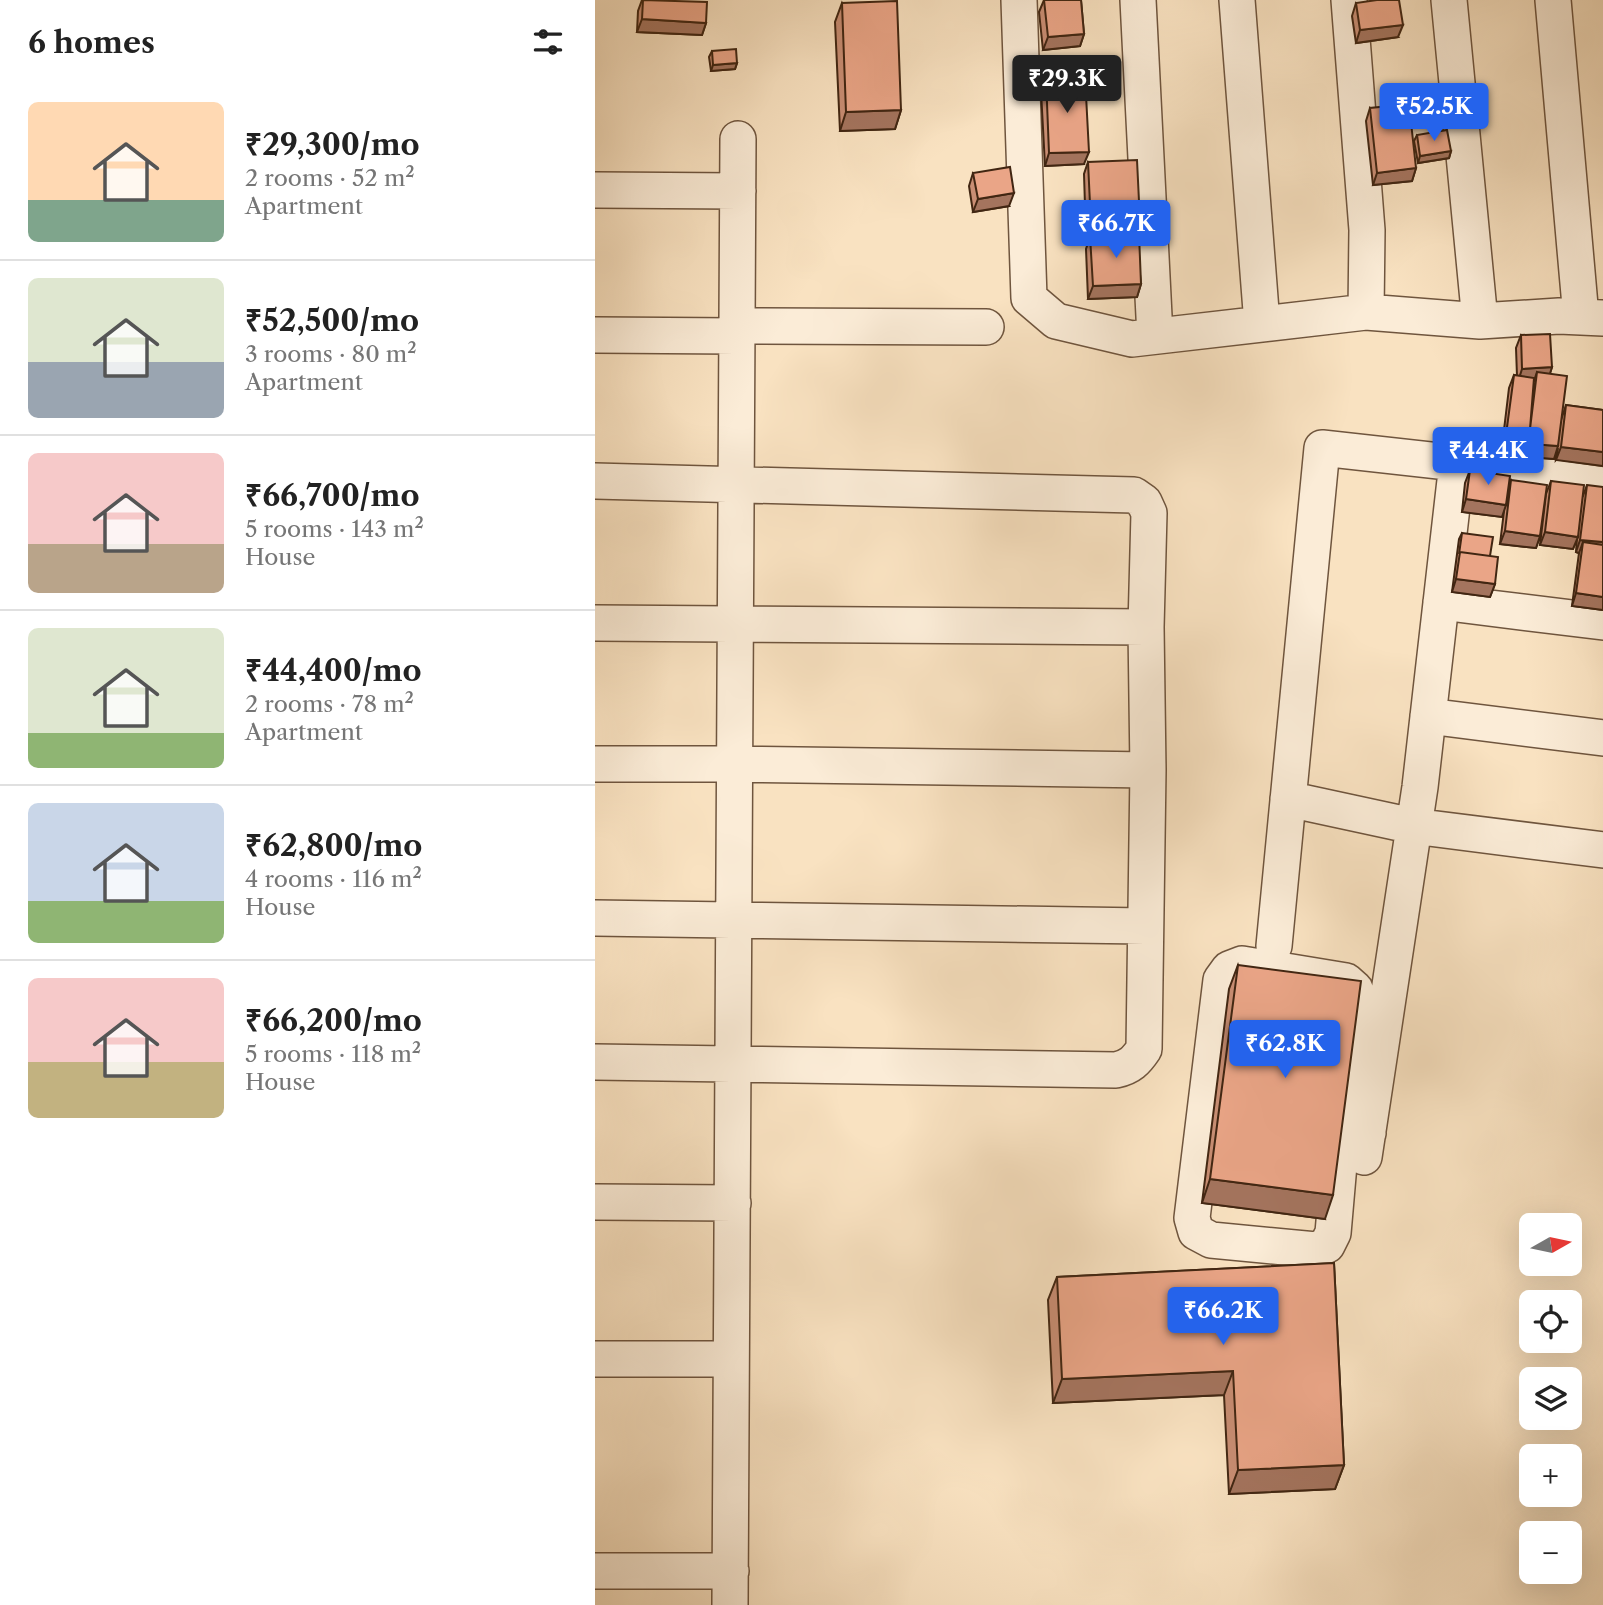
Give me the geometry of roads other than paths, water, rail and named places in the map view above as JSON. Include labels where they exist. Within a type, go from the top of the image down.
[{"type":"street","points":[[1019,0],[1029,298],[1056,321],[1132,339],[1366,312],[1480,321],[1592,317],[1553,0]]},
{"type":"street","points":[[1137,0],[1155,336]]},
{"type":"street","points":[[1237,0],[1262,324]]},
{"type":"street","points":[[1349,0],[1367,230],[1366,312]]},
{"type":"street","points":[[1449,0],[1480,321]]},
{"type":"street","points":[[730,1605],[737,139]]},
{"type":"street","points":[[595,190],[738,191]]},
{"type":"street","points":[[595,335],[986,327]]},
{"type":"street","points":[[1274,946],[1322,448],[1457,463],[1603,485]]},
{"type":"street","points":[[1364,1066],[1359,1002],[1355,989],[1346,981],[1242,964],[1229,969],[1221,980],[1192,1218],[1196,1232],[1210,1240],[1316,1250],[1327,1245],[1333,1233],[1413,826],[1457,463]]},
{"type":"street","points":[[595,481],[1134,495],[1144,502],[1149,513],[1146,627],[1149,770],[1144,1049],[1135,1062],[1116,1070],[595,1062]]},
{"type":"street","points":[[1441,602],[1603,622]]},
{"type":"street","points":[[595,623],[1146,627]]},
{"type":"street","points":[[1428,716],[1603,738]]},
{"type":"street","points":[[595,764],[1149,770]]},
{"type":"street","points":[[1288,799],[1413,826],[1603,850]]},
{"type":"street","points":[[595,918],[1145,926]]},
{"type":"street","points":[[1355,1131],[1356,1209]]},
{"type":"street","points":[[595,1202],[733,1203]]},
{"type":"street","points":[[595,1359],[731,1359]]},
{"type":"street","points":[[595,1571],[731,1571]]}]
